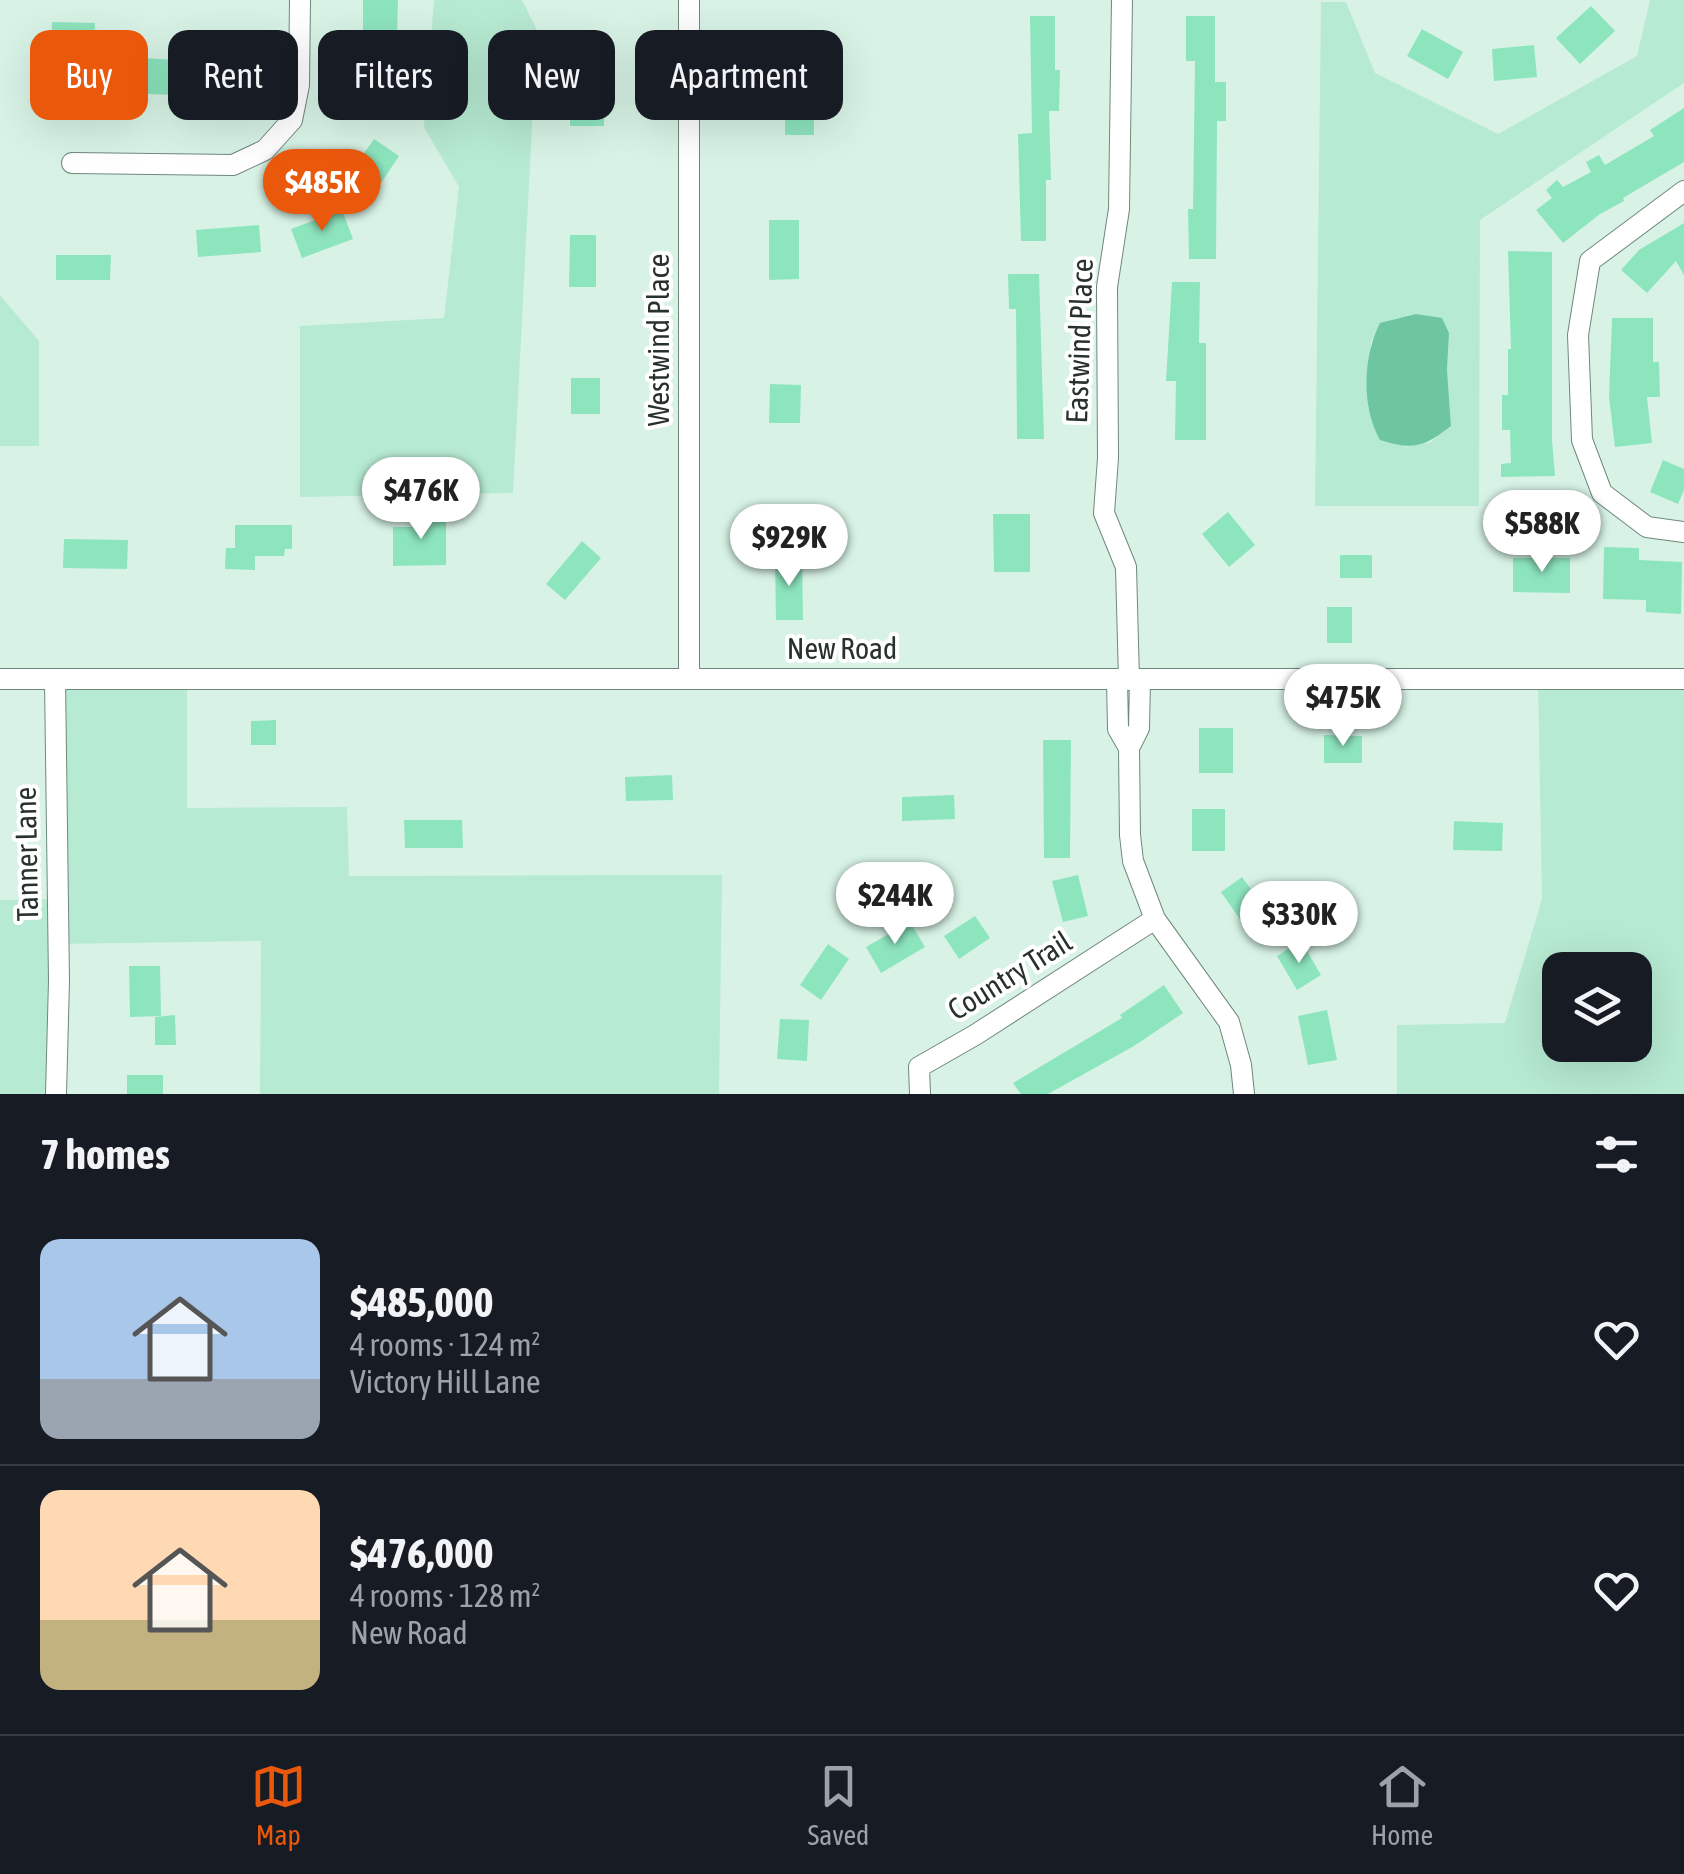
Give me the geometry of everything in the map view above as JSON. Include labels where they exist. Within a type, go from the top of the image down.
[{"type":"street","points":[[72,163],[232,164],[265,150],[292,120],[299,84],[300,0]]},
{"type":"street","name":"Westwind Place","points":[[688,679],[689,0]]},
{"type":"street","name":"Eastwind Place","points":[[1122,0],[1120,209],[1107,288],[1104,513],[1126,567],[1128,680],[1140,728],[1130,748],[1130,836],[1134,861],[1155,919],[1229,1022],[1244,1094]]},
{"type":"street","points":[[1684,191],[1590,261],[1578,334],[1582,440],[1602,493],[1648,528],[1684,532]]},
{"type":"street","name":"New Road","points":[[0,679],[1684,680]]},
{"type":"street","name":"Tanner Lane","points":[[54,679],[56,1094]]},
{"type":"street","name":"Country Trail","points":[[920,1094],[919,1067],[975,1036],[1155,919]]},
{"type":"shaded area","points":[[434,0],[522,0],[537,30],[488,30],[488,120],[532,120],[513,493],[300,497],[300,326],[444,318],[459,187],[424,127],[425,120],[468,120],[468,30],[432,30]]},
{"type":"shaded area","points":[[1650,0],[1684,0],[1684,83],[1480,220],[1479,506],[1315,506],[1321,2],[1346,2],[1375,73],[1498,134],[1637,56]],"holes":[[[1381,323],[1449,333],[1451,426],[1429,443],[1405,447],[1367,391],[1371,342]]]},
{"type":"shaded area","points":[[0,295],[39,341],[39,446],[0,446]]},
{"type":"shaded area","points":[[1416,314],[1442,318],[1449,333],[1451,426],[1425,443],[1401,445],[1380,440],[1370,412],[1366,381],[1370,350],[1380,323]]},
{"type":"shaded area","points":[[187,678],[187,808],[347,807],[349,876],[722,875],[719,1094],[260,1094],[261,941],[59,944],[56,1094],[0,1094],[0,900],[57,899],[55,679]]},
{"type":"shaded area","points":[[1684,679],[1684,1094],[1397,1094],[1397,1025],[1505,1023],[1542,899],[1538,680]]},
{"type":"building","points":[[363,0],[398,0],[397,30],[363,30]]},
{"type":"building","points":[[1591,6],[1615,31],[1580,64],[1556,38]]},
{"type":"building","points":[[1030,16],[1055,16],[1055,70],[1060,70],[1059,111],[1049,111],[1051,180],[1046,180],[1046,241],[1021,241],[1018,134],[1032,133]]},
{"type":"building","points":[[1186,16],[1215,16],[1215,82],[1226,82],[1226,121],[1217,121],[1216,259],[1189,259],[1195,61],[1186,61]]},
{"type":"building","points":[[52,22],[95,23],[95,30],[52,30]]},
{"type":"building","points":[[1422,29],[1463,52],[1448,79],[1407,56]]},
{"type":"building","points":[[1534,45],[1537,77],[1494,81],[1492,49]]},
{"type":"building","points":[[148,58],[168,60],[168,95],[148,94]]},
{"type":"building","points":[[1684,108],[1684,162],[1623,198],[1563,243],[1536,210],[1552,198],[1546,190],[1557,180],[1563,187],[1591,172],[1586,162],[1599,155],[1605,165],[1654,136],[1650,130]]},
{"type":"building","points":[[570,120],[604,120],[604,126],[570,126]]},
{"type":"building","points":[[785,120],[814,120],[814,135],[785,135]]},
{"type":"building","points":[[374,139],[399,156],[375,192],[349,175]]},
{"type":"building","points":[[342,210],[353,239],[302,258],[291,229]]},
{"type":"building","points":[[769,220],[799,220],[799,279],[769,280]]},
{"type":"building","points":[[1684,223],[1684,275],[1676,261],[1647,293],[1621,270],[1639,250]]},
{"type":"building","points":[[259,225],[261,252],[198,257],[196,230]]},
{"type":"building","points":[[570,235],[596,235],[596,287],[569,287]]},
{"type":"building","points":[[1508,251],[1552,252],[1555,476],[1501,477],[1501,464],[1511,463],[1510,430],[1502,430],[1502,395],[1508,395],[1511,349]]},
{"type":"building","points":[[56,255],[111,255],[110,280],[56,280]]},
{"type":"building","points":[[1008,274],[1039,274],[1044,439],[1017,439],[1016,309],[1009,309]]},
{"type":"building","points":[[1172,282],[1200,282],[1199,343],[1206,343],[1206,440],[1175,440],[1176,381],[1166,381]]},
{"type":"building","points":[[1612,318],[1653,318],[1653,362],[1659,362],[1660,397],[1647,397],[1652,443],[1615,447],[1609,397]]},
{"type":"building","points":[[571,378],[600,378],[600,414],[571,414]]},
{"type":"building","points":[[770,384],[801,385],[800,423],[769,423]]},
{"type":"building","points":[[1663,460],[1684,469],[1684,490],[1678,504],[1650,492]]},
{"type":"building","points":[[1228,512],[1255,545],[1229,567],[1202,534]]},
{"type":"building","points":[[993,514],[1030,514],[1030,572],[994,572]]},
{"type":"building","points":[[416,515],[446,515],[446,565],[393,566],[393,527],[416,527]]},
{"type":"building","points":[[235,525],[292,525],[292,549],[285,549],[284,556],[255,556],[255,570],[225,569],[226,548],[235,548]]},
{"type":"building","points":[[64,539],[128,540],[127,569],[63,568]]},
{"type":"building","points":[[582,541],[601,558],[565,600],[546,584]]},
{"type":"building","points":[[1604,547],[1639,548],[1639,560],[1682,562],[1681,614],[1646,612],[1646,600],[1603,599]]},
{"type":"building","points":[[1340,555],[1372,555],[1372,578],[1340,578]]},
{"type":"building","points":[[775,558],[802,558],[803,620],[776,620]]},
{"type":"building","points":[[1513,558],[1570,558],[1570,593],[1513,592]]},
{"type":"building","points":[[1327,607],[1352,607],[1352,643],[1327,643]]},
{"type":"building","points":[[276,720],[276,745],[251,745],[251,721]]},
{"type":"building","points":[[1199,728],[1233,728],[1233,773],[1199,773]]},
{"type":"building","points":[[1324,735],[1362,736],[1362,763],[1324,763]]},
{"type":"building","points":[[1043,740],[1071,740],[1070,858],[1044,858]]},
{"type":"building","points":[[672,775],[673,800],[626,801],[625,777]]},
{"type":"building","points":[[954,795],[955,819],[902,821],[902,797]]},
{"type":"building","points":[[1192,809],[1225,809],[1225,851],[1192,851]]},
{"type":"building","points":[[404,820],[462,820],[463,848],[405,848]]},
{"type":"building","points":[[1454,821],[1503,823],[1502,851],[1453,850]]},
{"type":"building","points":[[1078,875],[1088,916],[1063,922],[1052,881]]},
{"type":"building","points":[[1242,877],[1266,910],[1244,925],[1221,892]]},
{"type":"building","points":[[975,916],[990,938],[959,959],[944,936]]},
{"type":"building","points":[[910,922],[925,947],[881,973],[866,947]]},
{"type":"building","points":[[1301,941],[1321,975],[1297,990],[1277,956]]},
{"type":"building","points":[[828,944],[849,959],[821,1000],[800,985]]},
{"type":"building","points":[[129,966],[160,966],[161,1016],[130,1017]]},
{"type":"building","points":[[1164,985],[1183,1013],[1134,1046],[1048,1094],[1021,1094],[1013,1083],[1122,1018],[1120,1015]]},
{"type":"building","points":[[1327,1010],[1337,1060],[1308,1065],[1298,1016]]},
{"type":"building","points":[[175,1015],[176,1045],[155,1045],[155,1017]]},
{"type":"building","points":[[780,1019],[809,1020],[807,1061],[777,1059]]},
{"type":"building","points":[[127,1075],[163,1075],[163,1094],[127,1094]]}]
